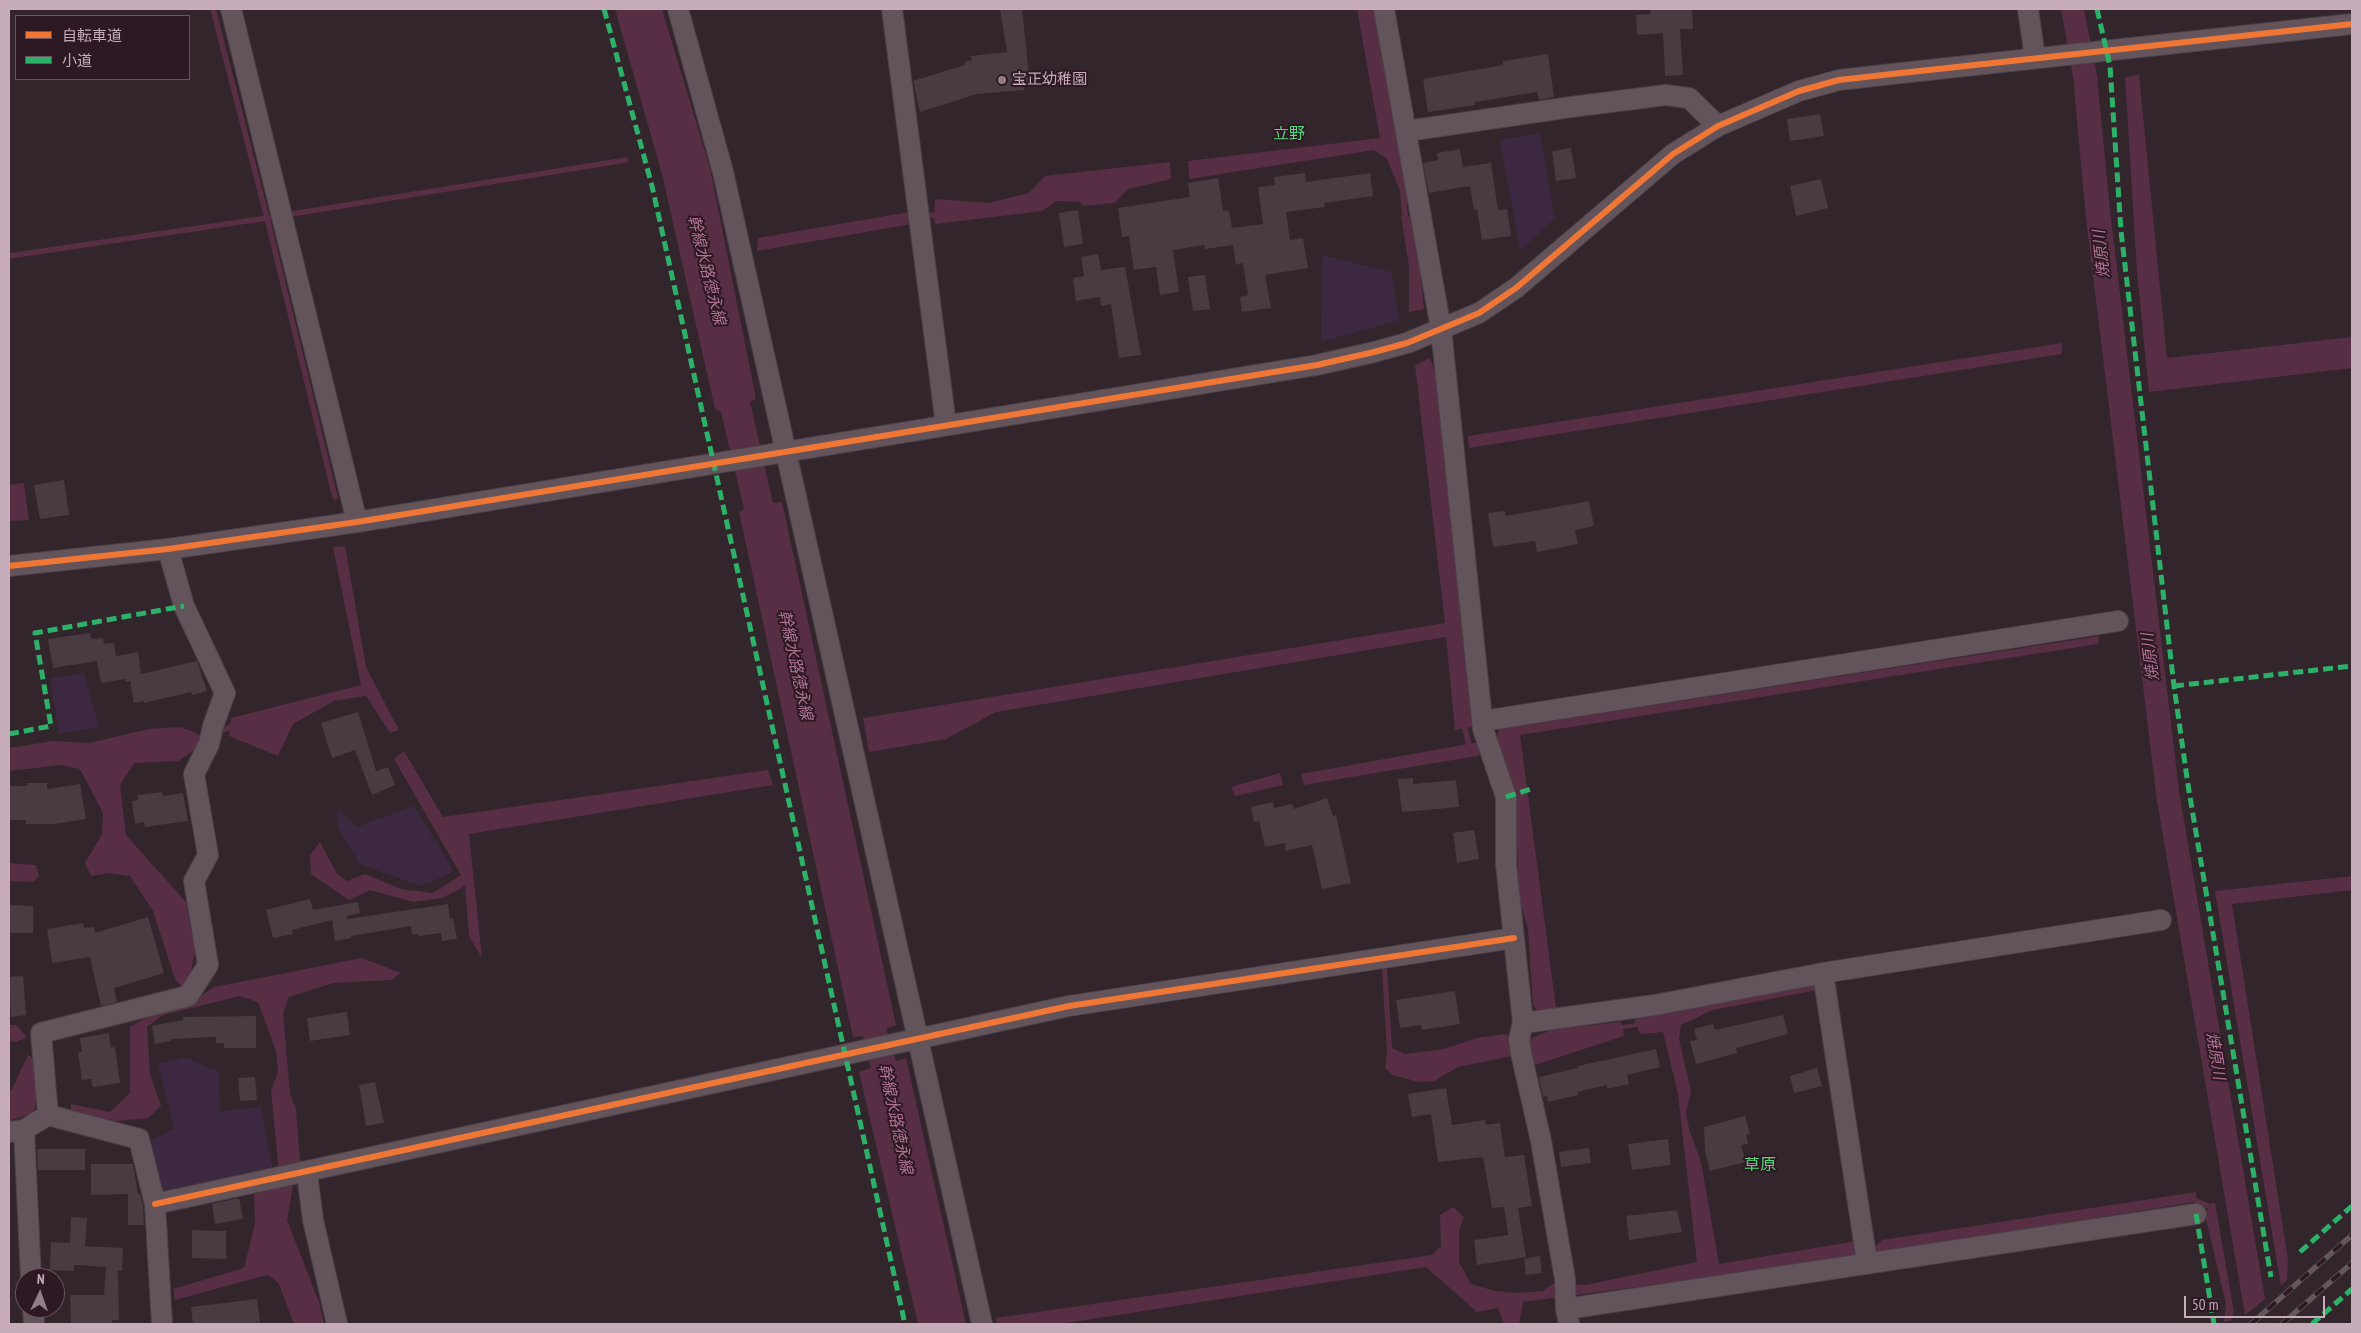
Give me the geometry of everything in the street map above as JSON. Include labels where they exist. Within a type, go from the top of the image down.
[{"type":"street","points":[[231,9],[357,522]]},
{"type":"street","points":[[678,9],[723,172],[784,451],[982,1324]]},
{"type":"street","points":[[892,9],[946,425]]},
{"type":"street","points":[[1384,9],[1441,329],[1487,737],[1506,797],[1506,864],[1514,938],[1532,1031],[1541,1141],[1565,1279],[1568,1317],[1867,1262],[2196,1214]]},
{"type":"street","points":[[2028,9],[2044,57]]},
{"type":"street","points":[[9,566],[168,549],[357,522],[1316,365],[1407,343],[1479,313],[1516,288],[1673,154],[1718,126],[1799,91],[1840,80],[2352,24]]},
{"type":"street","points":[[1407,131],[1597,103],[1666,95],[1689,98],[1718,126]]},
{"type":"street","points":[[48,1115],[41,1034],[188,996],[208,965],[194,880],[208,855],[194,774],[211,735],[225,693],[184,606],[168,549]]},
{"type":"street","points":[[1487,737],[2118,621]]},
{"type":"street","points":[[1532,1031],[1823,973],[2161,920]]},
{"type":"street","points":[[155,1204],[302,1174],[1069,1006],[1514,938]]},
{"type":"street","points":[[1823,973],[1867,1262]]},
{"type":"street","points":[[30,1268],[16,1131],[48,1115],[139,1139],[155,1204],[162,1324]]},
{"type":"street","points":[[302,1174],[337,1324]]},
{"type":"shaded area","points":[[1540,134],[1555,218],[1520,251],[1500,139]]},
{"type":"shaded area","points":[[1322,255],[1391,272],[1399,320],[1321,342]]},
{"type":"shaded area","points":[[84,673],[99,727],[59,734],[50,678]]},
{"type":"shaded area","points":[[414,806],[454,871],[421,886],[360,864],[337,826],[338,809],[357,827]]},
{"type":"shaded area","points":[[184,1057],[219,1072],[220,1111],[261,1107],[273,1172],[163,1195],[148,1142],[174,1129],[158,1064]]},
{"type":"water","name":"幹線水路徳永線","points":[[615,9],[662,9],[710,168],[756,399],[750,402],[773,503],[782,502],[896,1025],[886,1029],[896,1061],[906,1058],[966,1324],[918,1324],[859,1072],[871,1068],[863,1036],[853,1037],[739,512],[744,509],[721,412],[715,409],[662,174]]},
{"type":"water","points":[[1357,9],[1374,9],[1408,203],[1402,204],[1400,191],[1387,159],[1374,150],[1189,179],[1188,161],[1380,138]]},
{"type":"water","name":"焼原川","points":[[2061,9],[2084,9],[2097,76],[2110,210],[2179,791],[2265,1299],[2245,1315],[2157,801],[2086,218],[2073,77]]},
{"type":"water","points":[[2139,75],[2167,358],[2352,337],[2352,368],[2149,392],[2137,272],[2125,77]]},
{"type":"water","points":[[1170,162],[1171,179],[1128,189],[1115,203],[1083,206],[1080,202],[1057,201],[1042,211],[935,224],[935,199],[989,203],[1029,193],[1045,176]]},
{"type":"water","points":[[909,212],[912,224],[757,251],[758,238]]},
{"type":"water","points":[[1401,216],[1410,216],[1419,260],[1424,309],[1409,312],[1409,266]]},
{"type":"water","points":[[2062,343],[2062,354],[1469,448],[1468,436]]},
{"type":"water","points":[[1430,358],[1436,374],[1472,727],[1455,730],[1446,637],[996,712],[946,739],[869,752],[863,718],[1445,623],[1415,365]]},
{"type":"water","points":[[24,483],[29,520],[9,521],[9,485]]},
{"type":"water","points":[[345,546],[366,667],[399,730],[390,733],[366,696],[334,701],[293,724],[278,756],[229,736],[231,718],[361,685],[333,547]]},
{"type":"water","points":[[2099,636],[2098,644],[1520,735],[1556,1008],[1551,1010],[1553,1029],[1621,1022],[1622,1025],[1635,1023],[1635,1019],[1812,984],[1817,990],[1713,1010],[1681,1025],[1679,1039],[1691,1091],[1686,1112],[1689,1129],[1701,1162],[1719,1264],[1856,1241],[1858,1248],[1877,1245],[1882,1240],[2196,1192],[2196,1198],[2210,1204],[2215,1203],[2234,1312],[2231,1321],[2224,1322],[2226,1304],[2205,1215],[2208,1209],[2194,1202],[1881,1253],[1873,1250],[1858,1252],[1853,1258],[1523,1302],[1519,1324],[1504,1324],[1498,1308],[1477,1312],[1426,1267],[1060,1324],[997,1324],[996,1318],[1432,1255],[1441,1246],[1440,1215],[1453,1207],[1464,1217],[1459,1231],[1459,1262],[1471,1284],[1495,1291],[1515,1293],[1542,1291],[1553,1284],[1585,1285],[1697,1262],[1678,1094],[1663,1032],[1640,1034],[1637,1027],[1623,1029],[1624,1036],[1535,1065],[1527,1048],[1511,1050],[1512,1056],[1458,1067],[1434,1081],[1419,1082],[1392,1075],[1385,1068],[1387,1051],[1382,969],[1387,967],[1392,1048],[1405,1054],[1444,1049],[1477,1038],[1504,1034],[1525,1041],[1549,1031],[1545,1012],[1539,1013],[1533,1005],[1528,929],[1519,898],[1515,797],[1485,750],[1477,756],[1304,785],[1301,774],[1496,739],[1499,729]]},
{"type":"water","points":[[181,727],[200,735],[196,749],[178,761],[134,763],[120,785],[126,835],[186,902],[195,951],[191,971],[183,988],[175,979],[153,911],[130,876],[109,873],[91,876],[85,863],[102,834],[103,813],[80,769],[61,765],[9,771],[9,748],[53,741],[89,743],[149,729]]},
{"type":"water","points":[[404,751],[443,817],[768,770],[773,785],[469,834],[482,958],[469,936],[465,886],[442,898],[413,902],[370,890],[349,900],[311,874],[310,855],[320,842],[337,874],[347,881],[365,874],[401,889],[433,893],[461,875],[394,759]]},
{"type":"water","points":[[1280,773],[1283,785],[1235,796],[1231,787]]},
{"type":"water","points":[[9,863],[36,865],[39,876],[33,882],[9,881]]},
{"type":"water","points":[[2352,876],[2352,890],[2232,904],[2288,1260],[2287,1280],[2281,1286],[2215,891]]},
{"type":"water","points":[[362,958],[401,973],[391,980],[333,983],[289,997],[283,1013],[290,1094],[296,1109],[300,1162],[290,1168],[293,1185],[287,1220],[319,1302],[324,1324],[294,1324],[278,1282],[267,1275],[175,1300],[173,1289],[244,1268],[255,1223],[254,1191],[280,1183],[271,1091],[278,1072],[276,1051],[258,1002],[240,996],[163,1015],[147,1027],[150,1074],[161,1106],[148,1118],[117,1121],[71,1112],[71,1104],[110,1112],[130,1093],[130,1027],[153,1014],[198,998],[214,987]]},
{"type":"water","points":[[9,1025],[16,1025],[27,1037],[16,1042],[9,1041]]},
{"type":"water","points":[[28,1055],[32,1057],[38,1095],[33,1113],[9,1121],[9,1091],[12,1089]]},
{"type":"building","points":[[1000,9],[1022,9],[1030,85],[1024,85],[1024,90],[977,94],[920,112],[913,81],[965,65],[965,61],[972,60],[971,56],[1007,52]]},
{"type":"building","points":[[1650,9],[1692,9],[1693,29],[1680,29],[1683,75],[1665,76],[1663,33],[1637,35],[1636,15],[1651,14]]},
{"type":"building","points":[[1548,54],[1554,97],[1539,100],[1537,92],[1475,102],[1475,105],[1428,112],[1423,79],[1503,65],[1503,61]]},
{"type":"building","points":[[1820,114],[1824,136],[1790,141],[1787,119]]},
{"type":"building","points":[[1571,148],[1576,178],[1556,181],[1552,151]]},
{"type":"building","points":[[1460,149],[1463,167],[1491,163],[1498,210],[1507,209],[1511,236],[1482,240],[1477,209],[1474,210],[1470,186],[1429,193],[1423,163],[1438,160],[1437,153]]},
{"type":"building","points":[[1305,173],[1306,182],[1370,173],[1373,196],[1324,203],[1325,207],[1286,212],[1290,240],[1303,238],[1308,268],[1265,275],[1271,308],[1242,312],[1240,297],[1248,295],[1243,263],[1236,265],[1233,245],[1205,249],[1204,245],[1173,250],[1179,292],[1160,295],[1156,267],[1134,270],[1129,236],[1122,237],[1118,208],[1190,197],[1188,183],[1218,178],[1223,211],[1229,210],[1232,228],[1263,224],[1258,187],[1275,185],[1274,177]]},
{"type":"building","points":[[1821,179],[1828,208],[1796,216],[1790,186]]},
{"type":"building","points":[[1078,210],[1083,244],[1064,247],[1059,213]]},
{"type":"building","points":[[1098,254],[1101,270],[1125,267],[1141,355],[1119,358],[1111,304],[1101,306],[1100,297],[1076,301],[1073,278],[1084,276],[1081,257]]},
{"type":"building","points":[[1205,275],[1210,309],[1193,311],[1188,277]]},
{"type":"building","points":[[64,480],[69,515],[40,519],[34,485]]},
{"type":"building","points":[[1589,501],[1594,526],[1575,530],[1578,544],[1537,552],[1535,541],[1493,547],[1488,513],[1505,511],[1506,516]]},
{"type":"building","points":[[90,633],[91,639],[103,638],[104,644],[114,643],[116,656],[138,652],[141,674],[197,661],[207,691],[192,695],[191,692],[144,703],[144,701],[134,703],[130,681],[125,682],[125,679],[101,683],[97,661],[53,668],[48,639]]},
{"type":"building","points":[[358,712],[376,771],[388,767],[395,785],[372,795],[355,750],[332,758],[321,723]]},
{"type":"building","points":[[1413,778],[1413,784],[1456,780],[1459,807],[1402,812],[1398,779]]},
{"type":"building","points":[[27,783],[47,783],[47,789],[80,784],[86,819],[53,824],[26,824],[26,820],[9,820],[9,786],[27,786]]},
{"type":"building","points":[[162,792],[163,796],[183,793],[188,821],[145,827],[144,822],[135,824],[132,801],[138,800],[138,795]]},
{"type":"building","points":[[1327,798],[1333,816],[1336,815],[1351,883],[1322,889],[1312,845],[1286,851],[1285,843],[1265,847],[1259,821],[1254,822],[1251,807],[1273,802],[1274,808],[1292,804],[1294,809]]},
{"type":"building","points":[[1474,830],[1479,859],[1457,863],[1453,833]]},
{"type":"building","points":[[310,899],[313,910],[358,902],[360,913],[347,916],[348,919],[448,904],[450,919],[453,918],[457,939],[442,941],[441,933],[419,936],[418,934],[412,934],[411,926],[351,936],[351,938],[335,941],[332,920],[292,930],[293,934],[273,938],[266,910]]},
{"type":"building","points":[[9,905],[33,906],[33,933],[9,933]]},
{"type":"building","points":[[148,917],[164,973],[114,988],[117,1002],[101,1006],[90,957],[52,963],[47,929],[83,923],[84,928],[94,927],[95,933]]},
{"type":"building","points":[[23,976],[26,1015],[11,1017],[9,977]]},
{"type":"building","points":[[1455,991],[1460,1024],[1422,1030],[1421,1025],[1400,1028],[1396,1000]]},
{"type":"building","points":[[347,1012],[350,1035],[310,1041],[307,1018]]},
{"type":"building","points":[[1783,1015],[1788,1034],[1736,1048],[1737,1053],[1696,1064],[1690,1041],[1697,1040],[1694,1029],[1713,1024],[1715,1030]]},
{"type":"building","points":[[256,1016],[256,1048],[224,1048],[224,1043],[216,1043],[216,1037],[171,1039],[171,1041],[155,1044],[152,1026],[183,1020],[183,1017]]},
{"type":"building","points":[[109,1033],[111,1048],[115,1047],[120,1083],[93,1087],[91,1079],[82,1080],[78,1053],[82,1052],[80,1038]]},
{"type":"building","points":[[1656,1049],[1660,1067],[1627,1075],[1629,1084],[1607,1089],[1607,1085],[1578,1092],[1578,1095],[1548,1102],[1547,1096],[1543,1097],[1539,1077],[1578,1068],[1578,1066]]},
{"type":"building","points":[[1817,1068],[1822,1086],[1794,1093],[1790,1076]]},
{"type":"building","points":[[255,1077],[257,1100],[240,1101],[238,1078]]},
{"type":"building","points":[[375,1082],[384,1123],[366,1126],[359,1085]]},
{"type":"building","points":[[1446,1088],[1452,1125],[1485,1120],[1486,1125],[1500,1123],[1505,1157],[1524,1155],[1532,1206],[1518,1208],[1526,1257],[1477,1265],[1474,1240],[1508,1235],[1504,1207],[1492,1208],[1483,1157],[1438,1162],[1431,1114],[1412,1117],[1408,1094]]},
{"type":"building","points":[[1745,1116],[1750,1134],[1746,1135],[1748,1144],[1741,1145],[1746,1162],[1710,1171],[1705,1151],[1704,1127]]},
{"type":"building","points":[[1668,1139],[1671,1165],[1632,1170],[1628,1144]]},
{"type":"building","points":[[1589,1148],[1591,1163],[1561,1167],[1559,1152]]},
{"type":"building","points":[[37,1149],[85,1149],[85,1170],[38,1170]]},
{"type":"building","points":[[91,1164],[133,1164],[138,1194],[140,1194],[143,1206],[144,1225],[128,1225],[128,1194],[91,1195]]},
{"type":"building","points":[[239,1198],[243,1219],[215,1224],[212,1204]]},
{"type":"building","points":[[1677,1210],[1682,1232],[1629,1240],[1626,1216]]},
{"type":"building","points":[[71,1217],[87,1218],[85,1246],[123,1248],[122,1271],[118,1271],[119,1320],[112,1320],[112,1323],[71,1323],[70,1295],[104,1295],[106,1267],[74,1265],[74,1271],[65,1271],[65,1268],[50,1268],[51,1242],[70,1243]]},
{"type":"building","points":[[192,1230],[226,1231],[226,1259],[192,1258]]},
{"type":"building","points":[[1540,1256],[1542,1273],[1526,1275],[1524,1259]]},
{"type":"building","points":[[257,1299],[260,1324],[193,1324],[191,1307]]},
{"type":"waterway","points":[[213,9],[267,218],[335,497]]},
{"type":"waterway","points":[[9,256],[267,218],[626,160]]},
{"type":"waterway","points":[[1403,197],[1406,223]]},
{"type":"waterway","points":[[923,217],[934,215]]},
{"type":"waterway","points":[[1463,721],[1470,749]]},
{"type":"waterway","points":[[216,733],[230,727]]},
{"type":"railway","points":[[2251,1324],[2352,1235]]},
{"type":"railway","points":[[2282,1324],[2352,1263]]},
{"type":"marked path","points":[[604,9],[652,186],[905,1324]]},
{"type":"marked path","points":[[2097,9],[2110,66],[2121,231],[2174,686],[2188,785],[2271,1277]]},
{"type":"marked path","points":[[9,734],[51,726],[35,633],[184,606]]},
{"type":"marked path","points":[[2174,686],[2352,666]]},
{"type":"marked path","points":[[1506,797],[1531,789]]},
{"type":"marked path","points":[[2300,1252],[2352,1206]]},
{"type":"marked path","points":[[2196,1214],[2214,1324]]},
{"type":"marked path","points":[[2312,1324],[2352,1289]]},
{"type":"cycle path","points":[[9,566],[168,549],[357,522],[1317,365],[1374,352],[1407,343],[1479,313],[1516,288],[1673,154],[1718,126],[1799,91],[1839,80],[2352,24]]},
{"type":"cycle path","points":[[155,1204],[1069,1006],[1514,938]]},
{"type":"place","name":"宝正幼稚園","points":[[1002,80]]},
{"type":"district","name":"立野","points":[[1289,134]]},
{"type":"district","name":"草原","points":[[1760,1165]]}]
